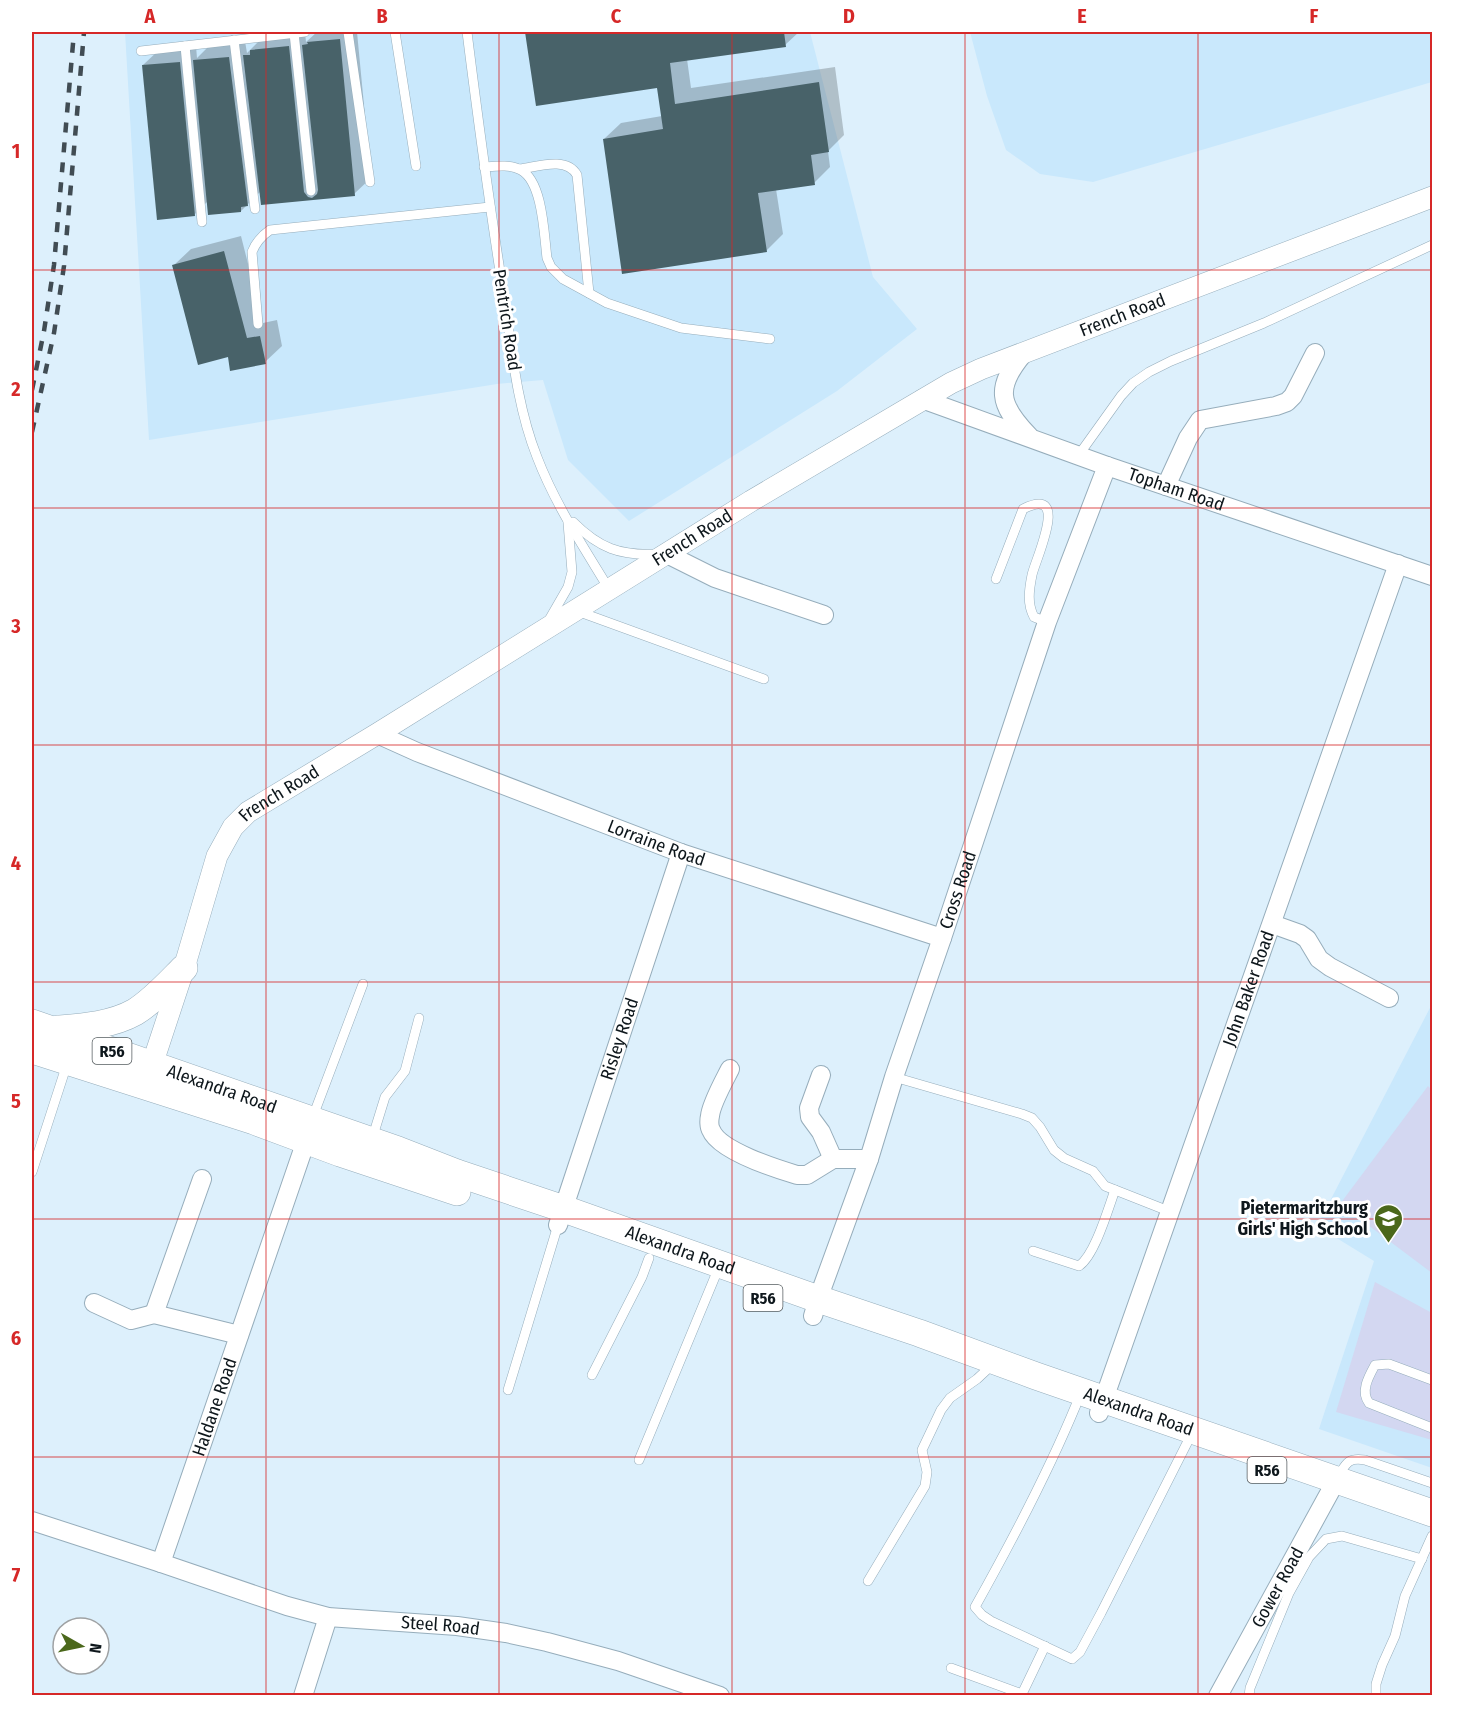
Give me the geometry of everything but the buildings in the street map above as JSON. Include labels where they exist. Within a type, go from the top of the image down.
[{"type":"main road","points":[[41,1026],[82,1027],[105,1022],[135,1011],[184,968]]},
{"type":"main road","name":"Alexandra Road","points":[[41,1026],[148,1075],[309,1131],[371,1142],[457,1173],[561,1217],[649,1258],[716,1272]]},
{"type":"main road","name":"Alexandra Road","points":[[32,1050],[68,1062],[148,1075]]},
{"type":"main road","name":"Alexandra Road","points":[[309,1131],[340,1153],[561,1217],[815,1308],[919,1333],[990,1367],[1187,1443],[1432,1512]]},
{"type":"main road","name":"Alexandra Road","points":[[1093,1406],[1333,1485],[1432,1528]]},
{"type":"street","name":"French Road","points":[[148,1075],[218,856],[233,827],[248,812],[751,501],[951,383],[981,369],[1432,198]]},
{"type":"street","points":[[1024,353],[1004,382],[1004,398],[1012,417],[1031,438]]},
{"type":"street","points":[[1166,486],[1188,438],[1200,420],[1287,402],[1293,396],[1315,353]]},
{"type":"street","name":"Topham Road","points":[[922,399],[1078,456],[1432,576]]},
{"type":"street","name":"Cross Road","points":[[815,1308],[869,1160],[894,1077],[1047,622],[1107,466]]},
{"type":"street","points":[[667,554],[715,578],[824,615]]},
{"type":"street","name":"John Baker Road","points":[[1093,1406],[1171,1212],[1398,564]]},
{"type":"street","name":"Lorraine Road","points":[[377,734],[417,752],[681,853],[942,939]]},
{"type":"street","name":"Risley Road","points":[[561,1217],[681,853]]},
{"type":"street","points":[[1272,924],[1300,934],[1307,939],[1319,959],[1330,968],[1389,998]]},
{"type":"street","points":[[730,1069],[710,1114],[711,1130],[715,1137],[734,1152],[797,1175],[807,1175],[833,1159],[869,1160]]},
{"type":"street","points":[[821,1075],[809,1108],[810,1117],[821,1132],[833,1159]]},
{"type":"street","name":"Haldane Road","points":[[161,1563],[309,1131]]},
{"type":"street","points":[[154,1314],[202,1179]]},
{"type":"street","points":[[94,1303],[131,1320],[154,1314],[239,1335]]},
{"type":"street","name":"Gower Road","points":[[1218,1695],[1333,1485]]},
{"type":"street","points":[[32,1521],[161,1563]]},
{"type":"street","name":"Steel Road","points":[[161,1563],[287,1606],[328,1617],[457,1626],[506,1633],[618,1661],[720,1695]]},
{"type":"street","points":[[303,1695],[328,1617]]},
{"type":"lane","points":[[141,51],[305,32]]},
{"type":"lane","points":[[348,32],[370,182]]},
{"type":"lane","points":[[395,32],[416,166]]},
{"type":"lane","name":"Pentrich Road","points":[[467,32],[484,167],[514,369],[524,415],[537,459],[566,517],[609,589]]},
{"type":"lane","points":[[294,33],[311,191]]},
{"type":"lane","points":[[234,40],[255,209]]},
{"type":"lane","points":[[185,46],[202,222]]},
{"type":"lane","points":[[484,167],[509,166],[520,169],[560,164],[574,170],[577,175],[589,293]]},
{"type":"lane","points":[[520,169],[533,181],[538,195],[547,258],[551,267],[563,279],[607,303],[681,328],[770,339]]},
{"type":"lane","points":[[258,324],[252,252],[255,243],[270,230],[490,207]]},
{"type":"lane","points":[[1078,456],[1120,396],[1149,372],[1264,323],[1432,244]]},
{"type":"lane","points":[[996,579],[1023,508],[1033,504],[1041,505],[1047,510],[1049,519],[1032,574],[1029,608],[1034,617],[1047,622]]},
{"type":"lane","points":[[566,517],[595,542],[610,549],[643,555],[667,554]]},
{"type":"lane","points":[[538,634],[561,600],[572,572],[566,517]]},
{"type":"lane","points":[[575,610],[764,680]]},
{"type":"lane","points":[[309,1131],[363,984]]},
{"type":"lane","points":[[371,1142],[385,1097],[405,1071],[419,1018]]},
{"type":"lane","points":[[32,1172],[68,1062]]},
{"type":"lane","points":[[894,1077],[1032,1118],[1054,1150],[1064,1158],[1093,1171],[1105,1186],[1171,1212]]},
{"type":"lane","points":[[1033,1251],[1079,1266],[1084,1263],[1094,1246],[1115,1190]]},
{"type":"lane","points":[[508,1390],[561,1217]]},
{"type":"lane","points":[[592,1375],[642,1277],[649,1258]]},
{"type":"lane","points":[[639,1460],[716,1272]]},
{"type":"lane","points":[[1432,1380],[1389,1364],[1381,1364],[1375,1365],[1364,1391],[1369,1403],[1432,1428]]},
{"type":"lane","points":[[868,1581],[925,1486],[927,1472],[922,1450],[941,1410],[950,1398],[990,1367]]},
{"type":"lane","points":[[1093,1406],[1062,1440],[1024,1519],[975,1607],[992,1621],[1072,1659],[1080,1652],[1101,1613],[1187,1443]]},
{"type":"lane","points":[[1333,1485],[1348,1461],[1356,1459],[1432,1483]]},
{"type":"lane","points":[[1249,1695],[1289,1593],[1309,1557],[1326,1539],[1342,1536],[1422,1559]]},
{"type":"lane","points":[[1376,1695],[1376,1684],[1395,1636],[1405,1596],[1432,1536]]},
{"type":"lane","points":[[951,1668],[1024,1695],[1045,1646]]},
{"type":"shaded area","points":[[125,32],[810,32],[873,277],[917,329],[837,391],[629,521],[568,460],[543,380],[497,384],[149,440]]},
{"type":"shaded area","points":[[970,32],[1432,32],[1432,82],[1093,182],[1040,174],[1006,150],[987,96]]},
{"type":"shaded area","name":"Pietermaritzburg Girls' High School","points":[[1432,1004],[1432,1468],[1319,1429],[1374,1261],[1317,1226]]},
{"type":"shaded area","points":[[1428,1086],[1432,1090],[1432,1273],[1340,1204]]},
{"type":"shaded area","points":[[1375,1282],[1432,1313],[1432,1440],[1336,1412]]},
{"type":"railway","points":[[32,390],[54,265],[74,32]]},
{"type":"railway","points":[[32,432],[54,333],[64,266],[84,32]]},
{"type":"place","name":"Pietermaritzburg Girls' High School","points":[[1389,1244]]}]
